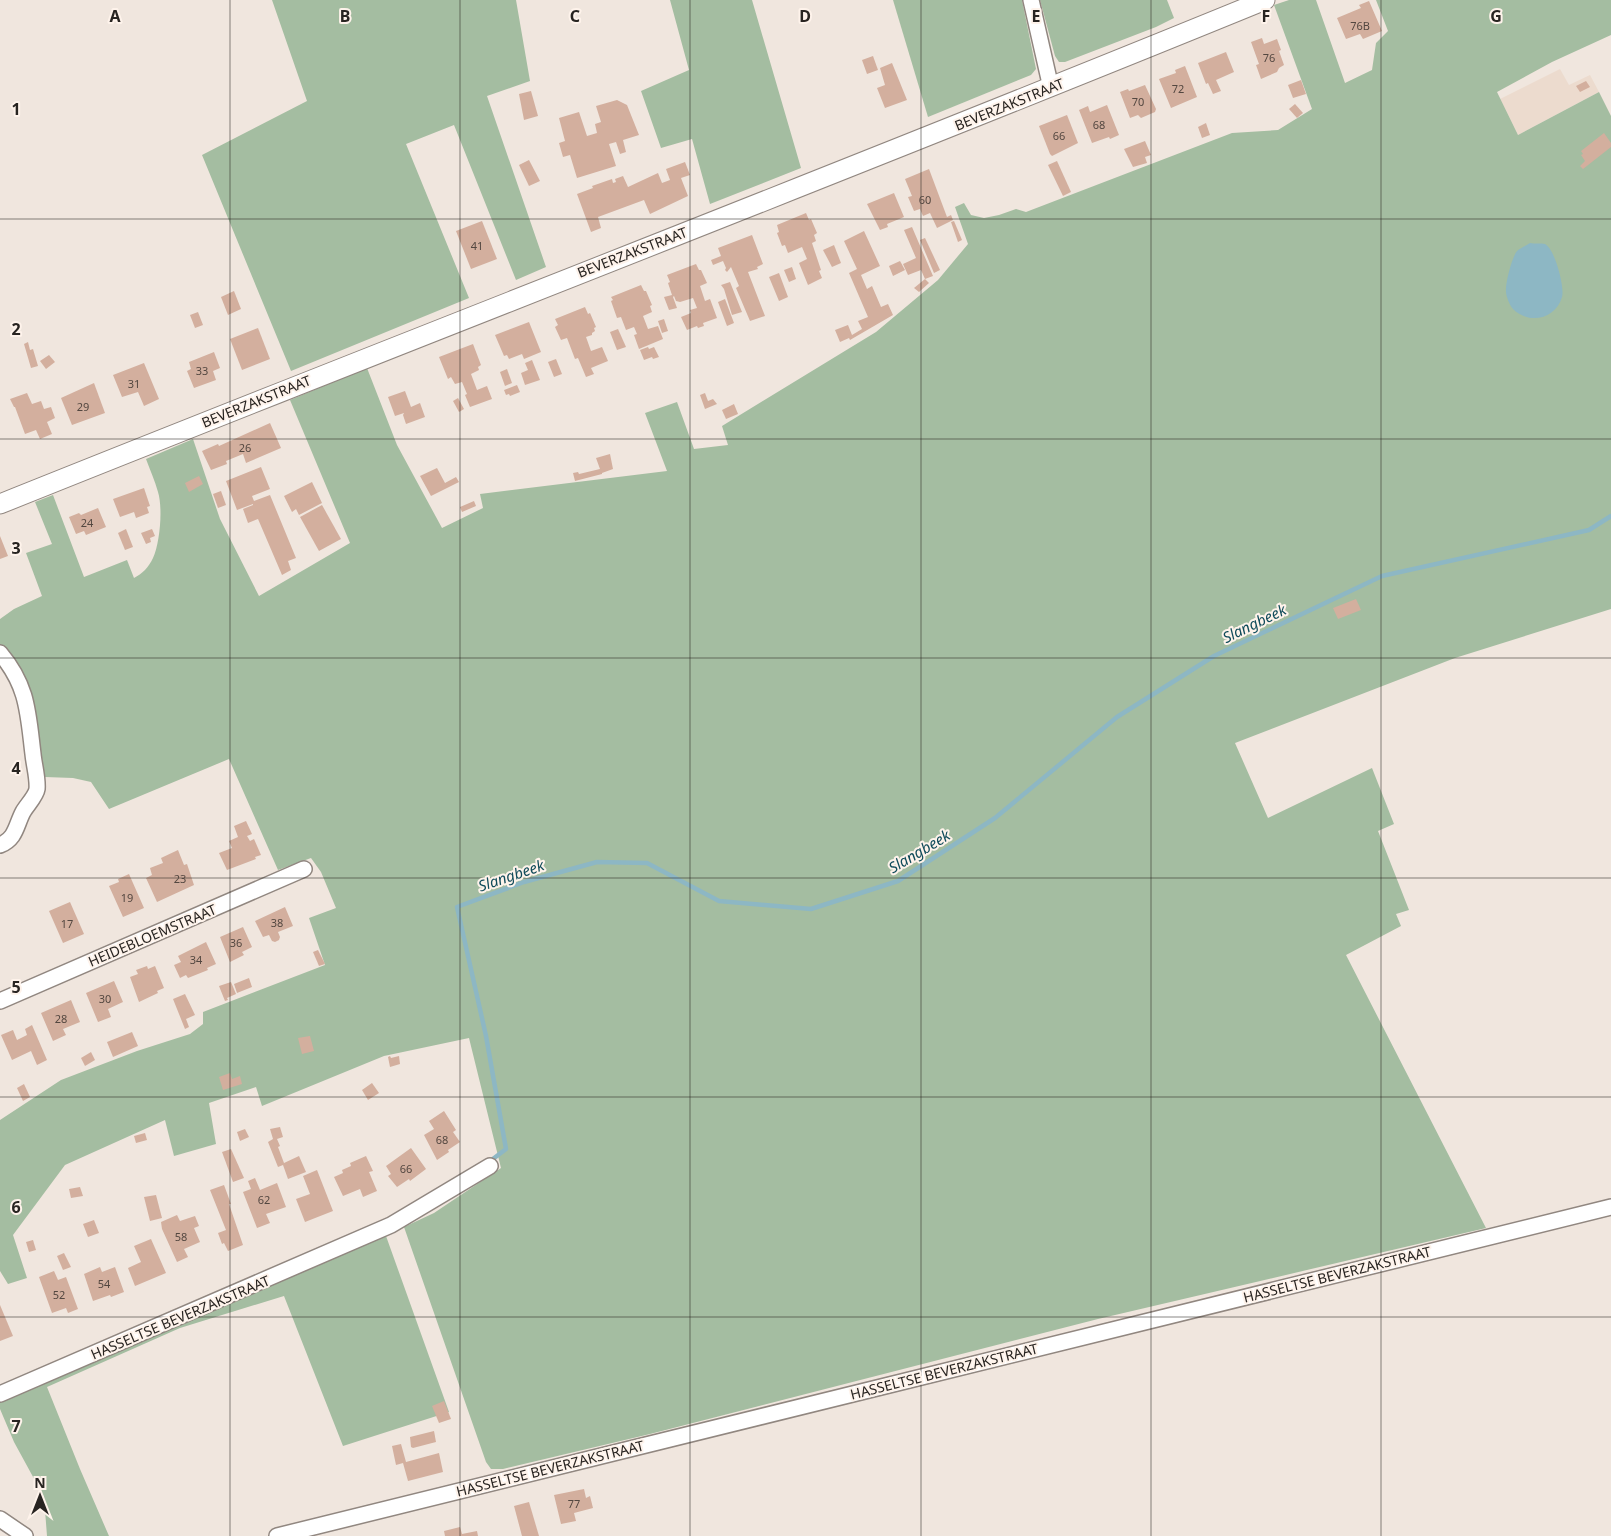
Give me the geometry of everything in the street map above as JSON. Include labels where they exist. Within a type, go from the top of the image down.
[{"type":"street","points":[[1031,0],[1051,88]]},
{"type":"street","name":"BEVERZAKSTRAAT","points":[[0,504],[388,348],[1051,88],[1264,0]]},
{"type":"street","points":[[0,653],[10,665],[27,703],[37,790],[23,812],[16,832],[7,842],[0,845]]},
{"type":"street","name":"HEIDEBLOEMSTRAAT","points":[[0,1000],[304,868]]},
{"type":"street","name":"HASSELTSE BEVERZAKSTRAAT","points":[[0,1394],[391,1226],[490,1166]]},
{"type":"street","name":"HASSELTSE BEVERZAKSTRAAT","points":[[277,1536],[1611,1207]]},
{"type":"street","points":[[0,1519],[25,1536]]},
{"type":"shaded area","points":[[1560,69],[1569,85],[1590,75],[1599,92],[1518,135],[1500,99]]},
{"type":"green space","points":[[272,0],[516,0],[530,81],[487,96],[546,267],[516,280],[454,125],[406,144],[469,298],[291,371],[202,155],[307,101]]},
{"type":"green space","points":[[670,0],[752,0],[801,168],[710,204],[692,139],[661,148],[641,91],[689,70]]},
{"type":"green space","points":[[893,0],[1022,0],[1036,69],[1031,75],[928,117]]},
{"type":"green space","points":[[1040,0],[1167,0],[1174,18],[1156,27],[1065,62],[1059,62],[1055,56]]},
{"type":"green space","points":[[1289,0],[1316,0],[1345,83],[1372,70],[1376,43],[1388,31],[1376,0],[1611,0],[1611,35],[1552,62],[1497,92],[1518,135],[1599,92],[1611,116],[1611,609],[1455,658],[1235,743],[1268,818],[1372,768],[1394,824],[1378,831],[1409,910],[1396,914],[1401,926],[1346,955],[1486,1228],[1098,1319],[650,1434],[503,1469],[491,1469],[486,1462],[404,1227],[434,1213],[501,1168],[469,1038],[384,1056],[262,1106],[256,1087],[209,1103],[216,1144],[174,1156],[165,1120],[65,1165],[13,1235],[27,1278],[8,1284],[0,1271],[0,1120],[61,1080],[137,1051],[190,1034],[203,1024],[203,1012],[325,965],[309,918],[336,908],[321,872],[311,858],[278,870],[229,759],[109,809],[91,782],[73,778],[45,777],[36,721],[15,661],[0,645],[0,619],[14,609],[42,596],[26,553],[52,544],[35,502],[53,495],[84,577],[127,560],[134,578],[145,570],[153,558],[160,525],[160,499],[146,459],[193,439],[220,519],[259,596],[350,543],[290,400],[367,368],[397,445],[442,528],[483,508],[480,494],[667,471],[645,413],[677,402],[694,449],[728,445],[722,426],[876,332],[938,280],[968,244],[955,207],[964,203],[971,215],[984,218],[1016,209],[1026,212],[1232,133],[1278,130],[1312,109],[1274,5]]},
{"type":"green space","points":[[386,1236],[449,1412],[343,1446],[284,1296],[180,1328],[47,1387],[109,1536],[47,1536],[44,1497],[14,1442],[0,1409],[0,1399]]},
{"type":"water","points":[[1530,243],[1545,244],[1549,247],[1556,261],[1563,292],[1559,304],[1554,310],[1548,315],[1534,318],[1519,314],[1513,309],[1508,301],[1506,292],[1511,264],[1515,254]]},
{"type":"building","points":[[1369,1],[1382,31],[1363,39],[1360,34],[1346,39],[1337,18],[1361,8],[1359,5]]},
{"type":"building","points":[[1262,38],[1264,44],[1277,39],[1284,65],[1277,72],[1261,79],[1256,65],[1259,64],[1251,42]]},
{"type":"building","points":[[1226,52],[1234,72],[1216,80],[1221,91],[1213,94],[1208,83],[1206,84],[1198,63]]},
{"type":"building","points":[[873,56],[878,70],[867,74],[862,60]]},
{"type":"building","points":[[892,63],[907,100],[885,108],[877,88],[885,85],[880,68]]},
{"type":"building","points":[[1185,66],[1197,97],[1171,108],[1159,79],[1176,73],[1175,70]]},
{"type":"building","points":[[1301,80],[1306,94],[1293,98],[1288,85]]},
{"type":"building","points":[[1586,81],[1590,87],[1580,92],[1576,86]]},
{"type":"building","points":[[1145,85],[1156,109],[1155,112],[1141,118],[1138,115],[1130,118],[1120,92]]},
{"type":"building","points":[[531,91],[538,116],[524,120],[519,94]]},
{"type":"building","points":[[617,100],[627,105],[639,135],[623,140],[626,152],[620,154],[616,142],[609,144],[616,166],[577,178],[570,155],[563,157],[559,143],[565,141],[559,118],[579,112],[587,136],[597,133],[595,124],[601,122],[596,106]]},
{"type":"building","points":[[1295,104],[1303,113],[1297,118],[1289,109]]},
{"type":"building","points":[[1107,105],[1119,135],[1092,143],[1079,110],[1088,106],[1090,112]]},
{"type":"building","points":[[1067,115],[1078,143],[1052,156],[1039,126]]},
{"type":"building","points":[[1206,123],[1210,135],[1202,138],[1198,127]]},
{"type":"building","points":[[1604,133],[1611,143],[1611,147],[1583,169],[1580,166],[1585,161],[1581,151]]},
{"type":"building","points":[[1145,141],[1151,155],[1145,157],[1147,163],[1133,167],[1124,149]]},
{"type":"building","points":[[529,160],[540,181],[529,186],[519,165]]},
{"type":"building","points":[[1057,161],[1071,192],[1063,196],[1048,165]]},
{"type":"building","points":[[685,162],[690,175],[681,178],[688,196],[650,214],[644,200],[598,217],[601,228],[591,232],[577,194],[612,179],[613,183],[616,182],[615,179],[623,176],[628,187],[658,173],[662,183],[670,180],[666,169]]},
{"type":"building","points":[[929,169],[947,217],[951,215],[953,220],[937,228],[930,213],[923,216],[920,209],[914,211],[908,197],[912,196],[905,179]]},
{"type":"building","points":[[894,193],[904,217],[887,224],[888,227],[880,230],[867,204]]},
{"type":"building","points":[[806,213],[817,233],[814,235],[816,241],[812,243],[822,278],[808,285],[799,263],[807,259],[802,247],[788,253],[785,245],[782,246],[777,233],[779,232],[777,225]]},
{"type":"building","points":[[482,221],[497,259],[471,269],[456,231]]},
{"type":"building","points":[[954,221],[962,240],[958,242],[951,222]]},
{"type":"building","points":[[912,227],[933,276],[925,279],[921,270],[908,275],[903,264],[916,258],[904,230]]},
{"type":"building","points":[[864,231],[880,266],[861,275],[867,289],[872,286],[881,307],[888,304],[893,315],[850,340],[849,338],[840,342],[835,330],[848,325],[852,335],[862,329],[858,321],[868,317],[849,273],[857,269],[844,241]]},
{"type":"building","points":[[752,235],[763,264],[757,267],[758,269],[748,272],[765,316],[750,321],[736,288],[739,286],[731,267],[727,272],[723,261],[713,265],[711,260],[721,256],[718,248]]},
{"type":"building","points":[[925,238],[940,270],[934,273],[920,240]]},
{"type":"building","points":[[834,245],[841,263],[832,267],[823,250]]},
{"type":"building","points":[[900,261],[905,270],[893,276],[889,266]]},
{"type":"building","points":[[696,264],[707,283],[700,286],[705,301],[710,299],[717,318],[703,323],[704,326],[698,328],[697,326],[687,330],[681,317],[691,313],[690,310],[697,308],[693,298],[680,302],[676,301],[674,296],[677,308],[669,310],[664,297],[672,295],[667,275]]},
{"type":"building","points":[[792,267],[796,279],[789,282],[784,270]]},
{"type":"building","points":[[779,273],[788,297],[779,301],[769,277]]},
{"type":"building","points":[[925,279],[929,283],[919,292],[914,288]]},
{"type":"building","points":[[730,282],[742,312],[732,315],[721,285]]},
{"type":"building","points":[[641,285],[652,305],[650,306],[652,312],[643,316],[648,329],[658,326],[663,339],[639,349],[634,335],[637,334],[634,327],[626,330],[621,317],[617,318],[611,297]]},
{"type":"building","points":[[234,291],[241,309],[228,315],[221,297]]},
{"type":"building","points":[[725,299],[734,323],[727,326],[718,302]]},
{"type":"building","points":[[585,307],[596,327],[592,335],[586,337],[591,351],[602,347],[608,361],[591,368],[594,374],[586,377],[578,358],[575,359],[567,338],[561,340],[555,327],[558,325],[555,319]]},
{"type":"building","points":[[198,312],[203,325],[195,328],[190,315]]},
{"type":"building","points":[[664,319],[668,331],[662,333],[658,321]]},
{"type":"building","points":[[529,322],[541,352],[524,359],[522,354],[509,359],[507,355],[504,356],[495,335]]},
{"type":"building","points":[[258,328],[270,359],[242,370],[230,339]]},
{"type":"building","points":[[618,329],[626,347],[617,350],[610,332]]},
{"type":"building","points":[[28,342],[30,350],[33,349],[38,366],[31,368],[24,344]]},
{"type":"building","points":[[473,344],[481,365],[478,367],[479,370],[471,374],[477,390],[487,386],[492,399],[470,407],[462,382],[455,384],[451,377],[448,379],[439,357]]},
{"type":"building","points":[[648,347],[649,349],[654,347],[659,357],[644,360],[640,350]]},
{"type":"building","points":[[214,352],[220,368],[213,371],[216,380],[194,388],[187,371],[191,369],[189,362]]},
{"type":"building","points":[[49,355],[55,362],[46,369],[40,361]]},
{"type":"building","points":[[556,359],[562,374],[554,377],[548,362]]},
{"type":"building","points":[[532,360],[540,380],[525,385],[521,373],[528,370],[525,363]]},
{"type":"building","points":[[144,363],[159,399],[144,406],[138,392],[122,397],[113,375]]},
{"type":"building","points":[[507,369],[512,383],[505,386],[500,372]]},
{"type":"building","points":[[94,383],[105,413],[72,425],[61,398]]},
{"type":"building","points":[[517,385],[520,392],[510,396],[509,394],[506,395],[504,390]]},
{"type":"building","points":[[405,391],[411,407],[420,403],[425,417],[406,424],[404,413],[395,416],[388,397]]},
{"type":"building","points":[[27,393],[32,404],[41,401],[44,409],[51,407],[55,418],[47,422],[52,434],[40,439],[36,430],[25,434],[10,399]]},
{"type":"building","points":[[705,393],[708,401],[713,399],[717,404],[705,409],[700,395]]},
{"type":"building","points":[[458,398],[464,409],[459,412],[453,401]]},
{"type":"building","points":[[734,404],[738,414],[726,419],[722,410]]},
{"type":"building","points":[[270,423],[281,448],[246,463],[243,454],[226,461],[227,464],[211,470],[202,451],[218,444],[219,446]]},
{"type":"building","points":[[610,454],[613,469],[575,481],[573,473],[578,472],[579,474],[600,469],[596,458]]},
{"type":"building","points":[[261,467],[270,489],[252,496],[254,501],[270,495],[296,558],[288,561],[291,570],[282,575],[258,519],[248,523],[243,509],[253,504],[237,510],[226,481]]},
{"type":"building","points":[[437,468],[445,483],[456,477],[459,482],[431,496],[420,476]]},
{"type":"building","points":[[199,476],[203,484],[189,492],[185,483]]},
{"type":"building","points":[[312,482],[322,503],[299,515],[296,509],[292,512],[284,496]]},
{"type":"building","points":[[144,488],[150,506],[147,507],[149,513],[136,518],[134,512],[120,517],[113,499]]},
{"type":"building","points":[[221,491],[226,505],[218,508],[213,494]]},
{"type":"building","points":[[474,501],[476,506],[462,512],[460,507]]},
{"type":"building","points":[[322,505],[341,539],[319,551],[300,517]]},
{"type":"building","points":[[98,508],[106,527],[86,535],[84,531],[76,534],[69,517],[79,513],[81,515]]},
{"type":"building","points":[[126,529],[133,547],[125,550],[118,533]]},
{"type":"building","points":[[152,529],[155,536],[150,538],[151,542],[146,544],[141,533]]},
{"type":"building","points":[[0,536],[8,556],[0,559]]},
{"type":"building","points":[[1356,599],[1361,610],[1338,619],[1333,608]]},
{"type":"building","points":[[246,821],[252,834],[247,836],[250,841],[254,839],[261,855],[255,857],[256,859],[227,870],[219,853],[232,848],[229,841],[238,837],[234,826]]},
{"type":"building","points":[[178,850],[184,865],[187,864],[194,885],[157,902],[146,878],[152,875],[150,868],[163,863],[161,858]]},
{"type":"building","points":[[129,874],[144,908],[123,917],[109,886],[119,882],[118,879]]},
{"type":"building","points":[[70,902],[84,934],[63,943],[49,911]]},
{"type":"building","points":[[285,907],[293,926],[278,932],[280,937],[275,942],[272,941],[269,935],[263,937],[255,921]]},
{"type":"building","points":[[243,927],[252,947],[242,952],[244,955],[230,962],[220,937]]},
{"type":"building","points":[[206,942],[216,964],[207,968],[208,970],[188,978],[186,975],[180,978],[174,965],[181,962],[178,956]]},
{"type":"building","points":[[318,950],[325,964],[319,966],[313,952]]},
{"type":"building","points":[[147,966],[148,969],[155,966],[164,988],[139,1002],[130,977],[138,974],[136,970]]},
{"type":"building","points":[[249,978],[252,987],[237,993],[234,984]]},
{"type":"building","points":[[114,981],[123,1002],[108,1009],[111,1017],[98,1022],[86,993]]},
{"type":"building","points":[[231,982],[236,994],[225,1001],[219,986]]},
{"type":"building","points":[[185,994],[195,1015],[186,1019],[189,1027],[185,1029],[173,999]]},
{"type":"building","points":[[71,1000],[80,1022],[63,1029],[66,1035],[53,1041],[41,1013]]},
{"type":"building","points":[[32,1025],[47,1060],[37,1065],[31,1051],[12,1060],[1,1035],[13,1030],[17,1040],[27,1035],[25,1029]]},
{"type":"building","points":[[132,1032],[138,1046],[113,1057],[107,1042]]},
{"type":"building","points":[[310,1036],[314,1051],[302,1054],[298,1038]]},
{"type":"building","points":[[91,1052],[95,1060],[85,1066],[81,1058]]},
{"type":"building","points":[[390,1056],[391,1058],[399,1056],[400,1064],[390,1067],[388,1057]]},
{"type":"building","points":[[230,1073],[232,1079],[240,1076],[242,1084],[223,1090],[219,1077]]},
{"type":"building","points":[[372,1083],[379,1093],[368,1100],[362,1090]]},
{"type":"building","points":[[24,1084],[30,1097],[23,1101],[17,1088]]},
{"type":"building","points":[[444,1111],[456,1130],[453,1132],[460,1142],[437,1160],[424,1135],[434,1129],[429,1121]]},
{"type":"building","points":[[280,1127],[283,1137],[277,1139],[284,1163],[299,1156],[306,1172],[288,1179],[283,1165],[278,1167],[268,1142],[273,1139],[270,1129]]},
{"type":"building","points":[[245,1129],[249,1137],[240,1141],[237,1132]]},
{"type":"building","points":[[145,1133],[147,1140],[136,1143],[134,1136]]},
{"type":"building","points":[[411,1148],[426,1169],[410,1181],[409,1179],[397,1187],[388,1176],[391,1174],[386,1166]]},
{"type":"building","points":[[231,1149],[244,1178],[233,1182],[222,1152]]},
{"type":"building","points":[[366,1156],[373,1171],[369,1172],[377,1191],[363,1197],[360,1189],[343,1196],[334,1177],[343,1173],[342,1170],[351,1166],[350,1163]]},
{"type":"building","points":[[317,1170],[333,1211],[305,1222],[296,1199],[310,1194],[303,1176]]},
{"type":"building","points":[[255,1178],[260,1190],[277,1183],[286,1207],[266,1214],[270,1223],[257,1228],[243,1192],[251,1189],[248,1181]]},
{"type":"building","points":[[224,1185],[243,1245],[228,1251],[224,1243],[222,1244],[218,1233],[226,1230],[210,1190]]},
{"type":"building","points":[[80,1187],[83,1196],[71,1198],[69,1189]]},
{"type":"building","points":[[156,1195],[162,1218],[150,1221],[144,1197]]},
{"type":"building","points":[[177,1215],[180,1221],[195,1216],[199,1226],[194,1228],[200,1242],[184,1249],[188,1257],[177,1262],[162,1229],[161,1222]]},
{"type":"building","points":[[94,1220],[99,1233],[88,1237],[83,1224]]},
{"type":"building","points":[[151,1239],[166,1273],[135,1286],[128,1268],[141,1262],[134,1246]]},
{"type":"building","points":[[33,1240],[36,1250],[29,1252],[26,1242]]},
{"type":"building","points":[[64,1253],[71,1267],[63,1270],[57,1256]]},
{"type":"building","points":[[100,1267],[102,1272],[115,1267],[124,1292],[93,1301],[84,1274]]},
{"type":"building","points":[[54,1271],[58,1280],[66,1277],[78,1309],[68,1313],[66,1308],[52,1313],[39,1277]]},
{"type":"building","points":[[0,1305],[13,1336],[0,1341]]},
{"type":"building","points":[[444,1401],[451,1419],[439,1423],[432,1406]]},
{"type":"building","points":[[434,1431],[436,1442],[411,1447],[410,1437]]},
{"type":"building","points":[[401,1444],[406,1462],[439,1453],[443,1472],[408,1481],[403,1463],[396,1465],[392,1446]]},
{"type":"building","points":[[584,1489],[586,1498],[590,1496],[593,1508],[574,1513],[576,1521],[561,1524],[554,1495]]},
{"type":"building","points":[[529,1502],[539,1536],[522,1536],[514,1506]]},
{"type":"building","points":[[460,1527],[462,1534],[477,1531],[478,1536],[445,1536],[444,1531]]},
{"type":"waterway","name":"Slangbeek","points":[[489,1162],[506,1149],[486,1036],[457,907],[524,882],[597,862],[647,863],[719,901],[811,909],[898,881],[995,818],[1117,717],[1214,656],[1382,576],[1589,530],[1611,516]]}]
